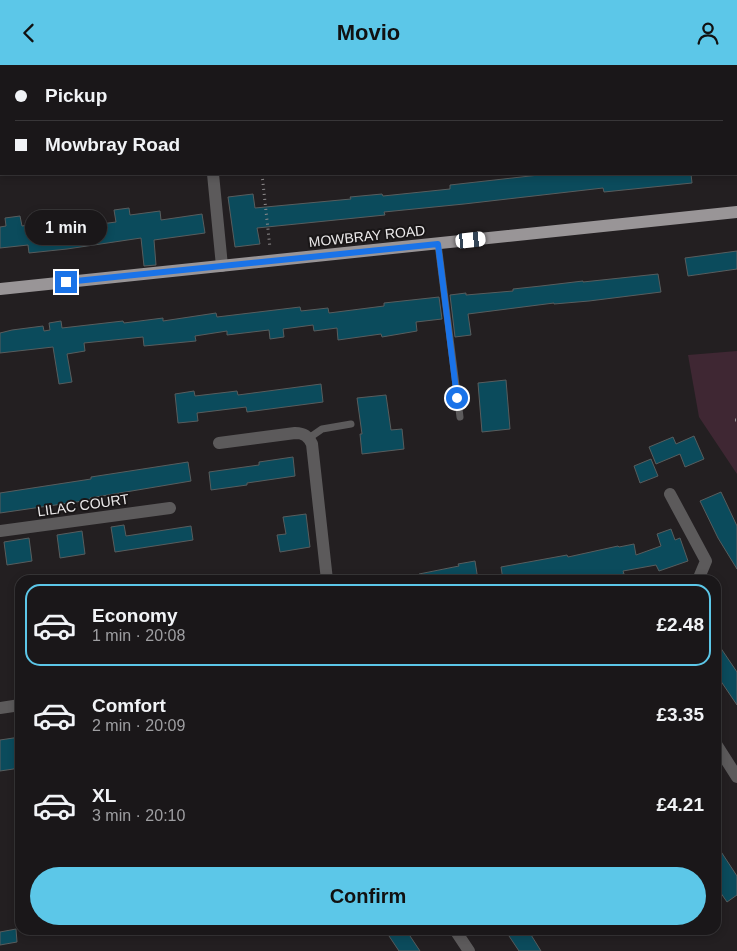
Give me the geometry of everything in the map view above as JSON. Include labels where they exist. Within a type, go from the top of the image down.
[{"type":"main road","name":"MOWBRAY ROAD","points":[[0,289],[737,212]]},
{"type":"street","points":[[213,175],[222,266]]},
{"type":"street","points":[[219,443],[295,433],[302,433],[309,438],[312,444],[326,575]]},
{"type":"street","points":[[670,494],[706,561],[700,575]]},
{"type":"street","name":"LILAC COURT","points":[[0,531],[170,508]]},
{"type":"street","points":[[0,708],[15,706]]},
{"type":"street","points":[[721,752],[737,777]]},
{"type":"street","points":[[458,935],[468,951]]},
{"type":"lane","points":[[438,244],[460,417]]},
{"type":"lane","points":[[309,438],[322,429],[351,424]]},
{"type":"path","points":[[262,175],[271,261]]},
{"type":"shaded area","points":[[737,351],[737,474],[699,417],[688,355]]},
{"type":"building","points":[[539,175],[691,175],[692,183],[604,192],[603,188],[384,212],[385,215],[257,228],[260,244],[235,247],[228,197],[253,194],[255,208],[351,199],[350,197],[382,194],[383,196],[450,189],[450,185]]},
{"type":"building","points":[[129,208],[130,215],[160,211],[161,220],[202,214],[205,233],[154,240],[156,265],[144,266],[141,238],[29,253],[28,245],[0,248],[0,227],[6,226],[5,218],[20,216],[22,226],[39,223],[40,232],[116,222],[114,210]]},
{"type":"building","points":[[737,251],[737,269],[688,276],[685,258]]},
{"type":"building","points":[[658,274],[661,292],[468,314],[471,335],[455,337],[450,295],[513,291],[513,289]]},
{"type":"building","points":[[439,297],[442,319],[416,322],[417,331],[382,337],[381,334],[338,340],[337,328],[314,331],[313,325],[283,329],[284,337],[270,339],[269,330],[227,335],[227,331],[195,336],[196,341],[144,346],[143,337],[84,343],[85,351],[67,354],[72,382],[59,384],[53,347],[0,353],[0,333],[43,326],[44,331],[50,330],[49,323],[61,321],[62,328],[163,318],[163,321],[216,313],[217,317],[300,307],[301,311],[328,308],[329,313],[384,306],[384,303]]},
{"type":"building","points":[[506,380],[510,429],[482,432],[478,383]]},
{"type":"building","points":[[321,384],[323,402],[247,412],[246,407],[197,413],[198,421],[178,423],[175,394],[194,391],[195,396],[237,391],[238,395]]},
{"type":"building","points":[[386,395],[391,430],[402,429],[404,449],[362,454],[360,434],[362,434],[357,398]]},
{"type":"building","points":[[694,436],[704,459],[685,467],[680,454],[656,464],[649,447],[673,437],[676,444]]},
{"type":"building","points":[[293,457],[295,476],[211,490],[209,472],[259,465],[259,462]]},
{"type":"building","points":[[651,459],[658,476],[640,483],[634,466]]},
{"type":"building","points":[[188,462],[191,481],[90,498],[90,500],[0,513],[0,493]]},
{"type":"building","points":[[721,492],[737,526],[737,569],[718,538],[700,501]]},
{"type":"building","points":[[306,514],[310,547],[280,552],[277,535],[286,534],[283,517]]},
{"type":"building","points":[[124,525],[126,536],[191,526],[193,540],[115,552],[111,527]]},
{"type":"building","points":[[671,529],[675,540],[680,538],[688,561],[659,571],[656,565],[623,571],[624,574],[619,575],[502,575],[501,567],[567,555],[568,557],[618,546],[634,544],[636,555],[661,546],[657,534]]},
{"type":"building","points":[[82,531],[85,554],[60,558],[57,535]]},
{"type":"building","points":[[29,538],[32,561],[7,565],[4,542]]},
{"type":"building","points":[[475,561],[477,575],[419,575],[459,566],[458,564]]},
{"type":"building","points":[[721,648],[737,672],[737,705],[721,681]]},
{"type":"building","points":[[15,738],[15,769],[0,771],[0,740]]},
{"type":"building","points":[[721,852],[737,876],[737,895],[727,902],[721,893]]},
{"type":"building","points":[[15,929],[17,942],[0,945],[0,932]]},
{"type":"building","points":[[388,935],[409,935],[420,951],[399,951]]},
{"type":"building","points":[[508,935],[531,935],[541,951],[519,951]]},
{"type":"route","points":[[66,282],[438,244],[457,398]]}]
